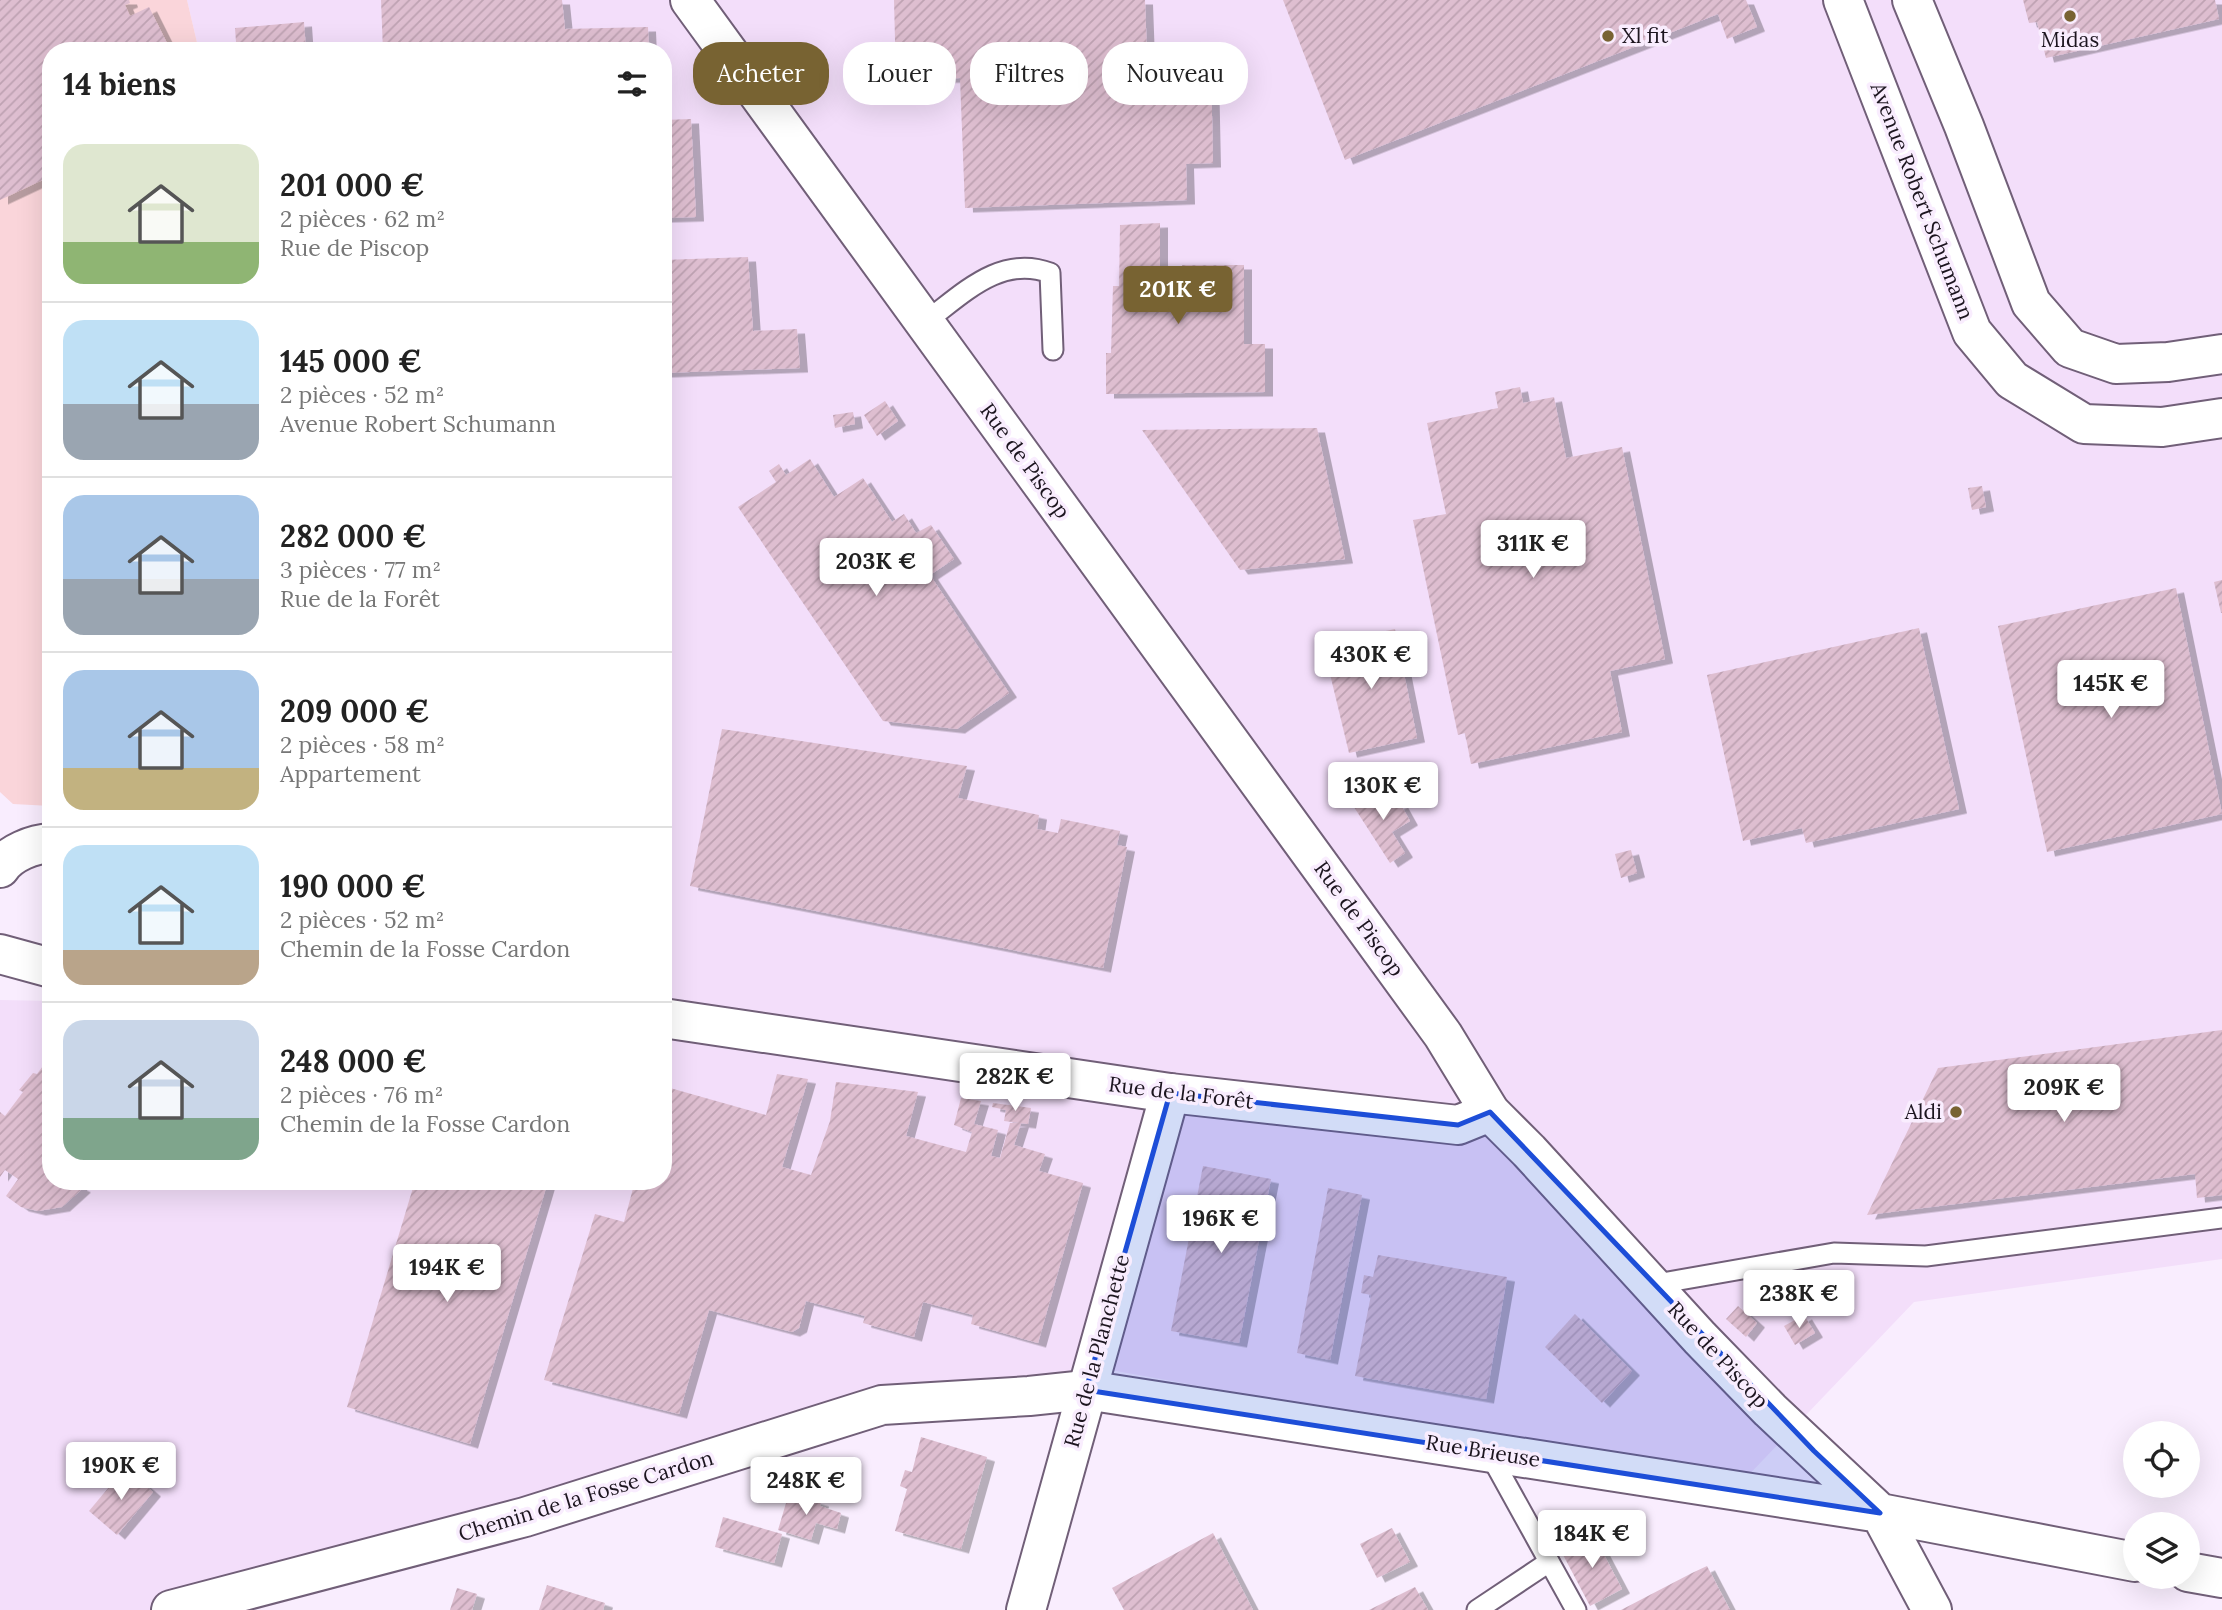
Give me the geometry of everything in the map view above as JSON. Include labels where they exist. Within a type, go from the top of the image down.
[{"type":"street","name":"Rue de Piscop","points":[[690,0],[1443,1035],[1490,1112],[1770,1410],[1880,1513]]},
{"type":"street","name":"Avenue Robert Schumann","points":[[1843,0],[1972,332],[2012,380],[2084,424],[2162,427],[2222,418]]},
{"type":"street","points":[[1912,0],[1964,126],[2031,303],[2070,348],[2116,364],[2168,362],[2222,354]]},
{"type":"street","points":[[0,868],[5,860],[42,844]]},
{"type":"street","points":[[0,954],[42,966]]},
{"type":"street","name":"Rue de la Forêt","points":[[672,1019],[1170,1093],[1458,1125],[1490,1112]]},
{"type":"street","name":"Rue de la Planchette","points":[[1026,1610],[1170,1093]]},
{"type":"street","name":"Rue Brieuse","points":[[1086,1390],[1880,1513]]},
{"type":"street","name":"Chemin de la Fosse Cardon","points":[[171,1610],[525,1517],[882,1405],[1086,1390]]},
{"type":"street","points":[[1880,1513],[2123,1560]]},
{"type":"street","points":[[1880,1513],[1932,1610]]},
{"type":"street","points":[[2200,1574],[2222,1578]]},
{"type":"lane","points":[[925,322],[978,280],[1009,269],[1036,268],[1050,273],[1053,350]]},
{"type":"lane","points":[[1651,1284],[1834,1253],[1926,1256],[2222,1218]]},
{"type":"lane","points":[[1488,1452],[1576,1610]]},
{"type":"lane","points":[[1477,1610],[1549,1562]]},
{"type":"highlighted area","points":[[1170,1093],[1458,1125],[1490,1112],[1814,1451],[1880,1513],[1086,1390]]},
{"type":"shaded area","points":[[0,0],[187,0],[197,42],[42,42],[42,806],[13,804],[0,792]]},
{"type":"shaded area","points":[[187,0],[2222,0],[2222,1259],[1914,1302],[1741,1483],[1105,1369],[887,1401],[164,1610],[0,1610],[0,1000],[42,1001],[42,1190],[672,1190],[672,42],[197,42]]},
{"type":"building","points":[[0,0],[129,0],[130,3],[125,5],[130,16],[149,7],[166,42],[42,42],[42,180],[0,200]]},
{"type":"building","points":[[381,0],[562,0],[565,29],[648,27],[649,42],[383,42]]},
{"type":"building","points":[[894,0],[1145,0],[1147,42],[1102,42],[1102,105],[1212,105],[1213,163],[1186,164],[1187,200],[965,208],[956,42],[895,42]]},
{"type":"building","points":[[1283,0],[1746,0],[1757,27],[1727,39],[1718,14],[1345,160]]},
{"type":"building","points":[[2023,0],[2215,0],[2219,19],[2046,58],[2037,22],[2029,23]]},
{"type":"building","points":[[304,22],[305,42],[236,42],[235,28]]},
{"type":"building","points":[[691,119],[696,217],[672,218],[672,120]]},
{"type":"building","points":[[1160,223],[1160,277],[1182,277],[1182,265],[1244,265],[1244,344],[1265,344],[1265,392],[1106,394],[1106,353],[1111,353],[1113,286],[1119,286],[1120,225]]},
{"type":"building","points":[[748,257],[753,331],[797,329],[800,368],[672,373],[672,260]]},
{"type":"building","points":[[1520,387],[1523,403],[1554,397],[1566,458],[1622,447],[1665,659],[1610,671],[1622,732],[1471,764],[1465,733],[1458,735],[1413,520],[1446,514],[1427,423],[1498,408],[1495,392]]},
{"type":"building","points":[[885,401],[898,421],[877,436],[864,415]]},
{"type":"building","points":[[853,412],[855,424],[835,428],[833,415]]},
{"type":"building","points":[[1317,428],[1345,559],[1240,570],[1142,430]]},
{"type":"building","points":[[810,459],[834,497],[863,478],[892,522],[904,514],[916,533],[931,525],[954,559],[930,575],[1009,693],[957,729],[883,721],[738,507],[776,482],[769,471],[779,464],[786,475]]},
{"type":"building","points":[[1982,486],[1986,507],[1972,510],[1968,488]]},
{"type":"building","points":[[2222,580],[2222,613],[2221,613],[2214,582]]},
{"type":"building","points":[[2176,588],[2222,814],[2047,852],[1998,626]]},
{"type":"building","points":[[1919,628],[1959,809],[1806,843],[1802,828],[1743,841],[1707,675]]},
{"type":"building","points":[[1395,629],[1417,738],[1349,753],[1323,645]]},
{"type":"building","points":[[722,729],[967,766],[958,798],[1039,815],[1037,829],[1058,833],[1061,819],[1120,831],[1117,845],[1127,847],[1103,968],[690,886]]},
{"type":"building","points":[[1379,787],[1392,807],[1400,803],[1410,821],[1392,832],[1405,853],[1390,863],[1352,804]]},
{"type":"building","points":[[1631,850],[1637,873],[1621,878],[1615,854]]},
{"type":"building","points":[[2222,1030],[2222,1195],[2197,1198],[2195,1174],[1867,1215],[1938,1068]]},
{"type":"building","points":[[42,1067],[42,1190],[81,1190],[62,1207],[38,1211],[21,1207],[6,1196],[18,1179],[5,1170],[0,1177],[0,1112],[5,1116],[23,1092],[19,1090],[33,1073],[37,1074]]},
{"type":"building","points":[[777,1074],[808,1079],[782,1167],[811,1175],[830,1121],[836,1082],[918,1092],[906,1136],[966,1152],[972,1132],[954,1125],[961,1098],[981,1101],[974,1124],[998,1130],[991,1156],[1000,1158],[1010,1123],[1021,1123],[1014,1145],[1045,1154],[1039,1171],[1083,1183],[1038,1343],[971,1324],[973,1315],[923,1302],[914,1337],[863,1323],[865,1316],[806,1301],[799,1328],[792,1332],[709,1310],[679,1414],[544,1380],[595,1214],[624,1222],[633,1190],[672,1190],[672,1089],[766,1115]]},
{"type":"building","points":[[993,1103],[1031,1108],[1028,1124],[1004,1121],[1006,1110],[992,1107]]},
{"type":"building","points":[[1203,1166],[1271,1179],[1239,1343],[1171,1331]]},
{"type":"building","points":[[1328,1188],[1362,1195],[1330,1360],[1297,1353]]},
{"type":"building","points":[[412,1190],[545,1190],[470,1444],[347,1407]]},
{"type":"building","points":[[1378,1255],[1507,1277],[1486,1399],[1355,1376],[1371,1295],[1361,1293],[1364,1275],[1373,1277]]},
{"type":"building","points":[[1738,1306],[1757,1323],[1746,1337],[1726,1319]]},
{"type":"building","points":[[1575,1314],[1632,1371],[1602,1403],[1545,1347]]},
{"type":"building","points":[[1804,1315],[1815,1333],[1795,1345],[1784,1326]]},
{"type":"building","points":[[921,1437],[987,1457],[961,1549],[895,1531],[907,1489],[900,1486],[905,1470],[912,1472]]},
{"type":"building","points":[[125,1468],[153,1492],[117,1535],[89,1511]]},
{"type":"building","points":[[789,1493],[821,1502],[820,1506],[841,1513],[837,1529],[816,1523],[811,1540],[778,1530]]},
{"type":"building","points":[[723,1517],[782,1534],[774,1563],[715,1547]]},
{"type":"building","points":[[1392,1528],[1410,1562],[1377,1578],[1360,1544]]},
{"type":"building","points":[[1213,1533],[1253,1610],[1124,1610],[1112,1588]]},
{"type":"building","points":[[1593,1534],[1622,1589],[1590,1606],[1561,1551]]},
{"type":"building","points":[[1707,1566],[1730,1610],[1621,1610],[1692,1573]]},
{"type":"building","points":[[547,1585],[605,1603],[603,1610],[539,1610]]},
{"type":"building","points":[[1415,1587],[1428,1610],[1369,1610]]},
{"type":"building","points":[[457,1588],[477,1594],[472,1610],[450,1610]]},
{"type":"place","name":"Midas","points":[[2070,16]]},
{"type":"place","name":"Xl fit","points":[[1608,36]]},
{"type":"place","name":"Aldi","points":[[1956,1112]]}]
